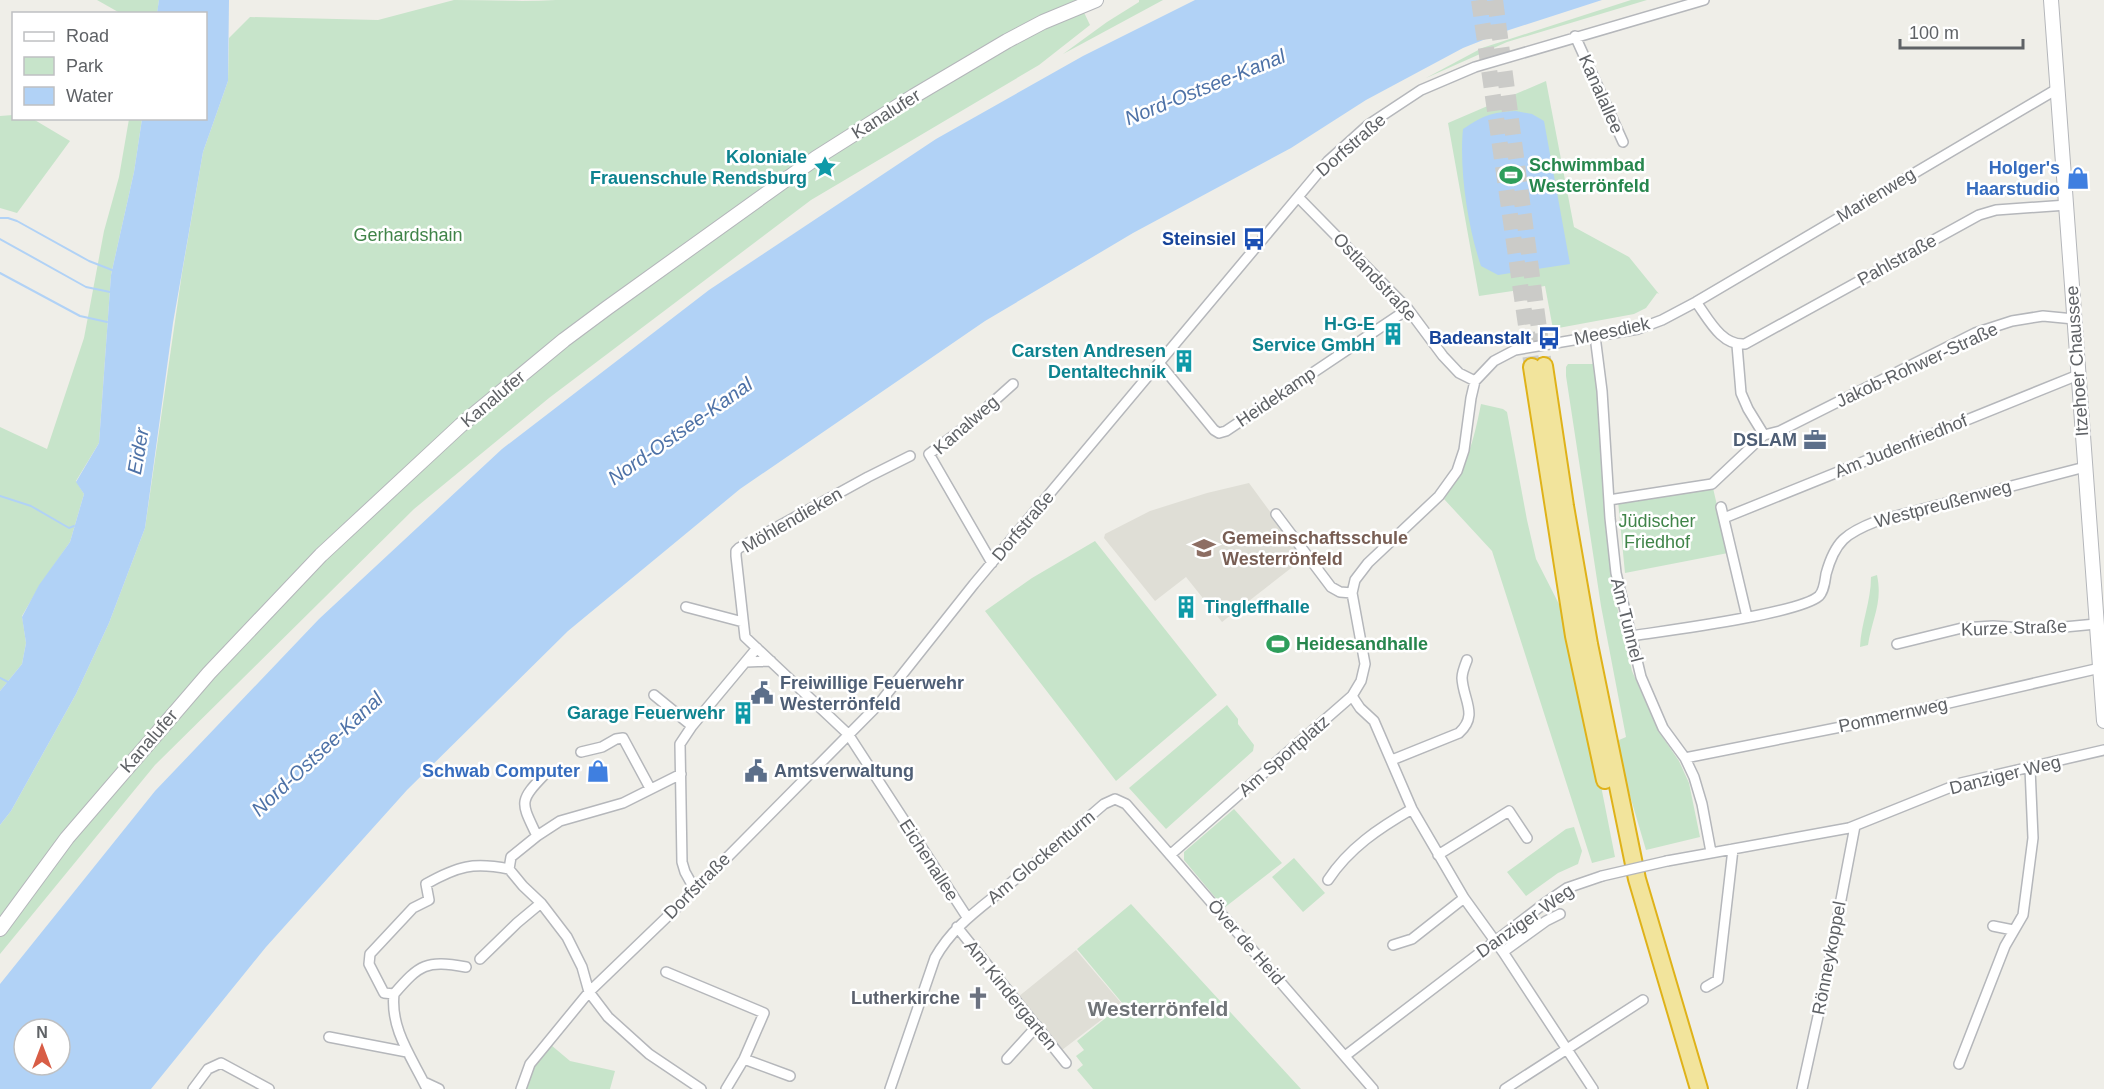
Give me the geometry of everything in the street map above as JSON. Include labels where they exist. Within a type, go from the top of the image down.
[{"type":"highway","points":[[1689,1089],[1664,1014],[1627,884],[1574,636],[1538,366],[1589,644],[1637,879],[1700,1089]]},
{"type":"street","name":"Kanalufer","points":[[0,929],[67,838],[209,673],[321,555],[478,410],[607,308],[816,158],[1007,41],[1043,22],[1096,0]]},
{"type":"street","name":"Kanalallee","points":[[1623,142],[1575,36],[1704,0]]},
{"type":"street","name":"Itzehoer Chaussee","points":[[2051,0],[2104,721]]},
{"type":"street","name":"Dorfstraße","points":[[521,1089],[530,1064],[589,992],[878,705],[992,563],[1320,169],[1368,125],[1421,90],[1475,67],[1575,36]]},
{"type":"street","name":"Marienweg","points":[[1696,302],[2057,88]]},
{"type":"street","name":"Ostlandstraße","points":[[1298,197],[1408,309],[1443,356],[1459,373],[1475,381]]},
{"type":"street","name":"Pahlstraße","points":[[1737,345],[1745,344],[1979,215],[1996,210],[2067,205]]},
{"type":"street","name":"Meesdiek","points":[[1475,381],[1494,360],[1515,350],[1638,329],[1662,320],[1696,302]]},
{"type":"street","points":[[1696,302],[1726,341],[1737,345],[1742,393],[1748,409],[1764,435]]},
{"type":"street","name":"Heidekamp","points":[[1160,364],[1214,430],[1219,433],[1226,431],[1408,309]]},
{"type":"street","name":"Jakob-Rohwer-Straße","points":[[1609,500],[1712,484],[1764,435],[1780,431],[1975,333],[2012,321],[2043,316],[2074,319]]},
{"type":"street","name":"Am Tunnel","points":[[1595,336],[1602,391],[1616,573],[1630,636],[1641,677],[1653,706],[1663,728],[1685,758],[1694,777],[1702,804],[1711,852]]},
{"type":"street","name":"Am Judenfriedhof","points":[[1724,518],[2078,375]]},
{"type":"street","points":[[1275,514],[1331,587],[1340,592],[1352,593],[1355,580],[1368,563],[1439,496],[1457,471],[1464,450],[1475,381]]},
{"type":"street","name":"Kanalweg","points":[[992,563],[929,454],[965,427],[1013,384]]},
{"type":"street","name":"Möhlendieken","points":[[771,661],[745,637],[736,551],[910,456]]},
{"type":"street","name":"Westpreußenweg","points":[[1630,636],[1747,617],[1812,601],[1821,594],[1833,554],[1844,538],[1855,529],[1877,521],[2085,467]]},
{"type":"street","points":[[1721,507],[1747,617]]},
{"type":"street","name":"Am Sportplatz","points":[[1170,855],[1352,696],[1361,681],[1365,664],[1352,593]]},
{"type":"street","points":[[686,607],[743,622]]},
{"type":"street","name":"Kurze Straße","points":[[1897,644],[1962,628],[1993,626],[2043,628],[2096,624]]},
{"type":"street","points":[[694,890],[682,862],[680,744],[692,726],[757,648]]},
{"type":"street","points":[[1392,760],[1459,733],[1467,726],[1470,717],[1462,677],[1467,660]]},
{"type":"street","points":[[746,662],[771,661]]},
{"type":"street","name":"Eichenallee","points":[[771,661],[848,734],[967,917],[945,941],[935,958],[890,1089]]},
{"type":"street","name":"Pommernweg","points":[[1685,758],[1871,721],[2100,668]]},
{"type":"street","points":[[654,695],[692,726]]},
{"type":"street","points":[[1352,696],[1360,708],[1374,721],[1412,809],[1437,855],[1593,1089]]},
{"type":"street","points":[[582,752],[623,738],[650,788]]},
{"type":"street","name":"Danziger Weg","points":[[1345,1056],[1495,940],[1567,888],[1602,876],[1667,861],[1855,826],[1961,783],[2104,750]]},
{"type":"street","points":[[1959,1064],[2013,930],[2023,915],[2029,884],[2033,838],[2030,768]]},
{"type":"street","points":[[537,836],[524,808],[525,796],[544,774]]},
{"type":"street","points":[[509,869],[511,857],[560,821],[623,803],[681,774]]},
{"type":"street","name":"Över de Heid","points":[[1115,799],[1126,804],[1373,1089]]},
{"type":"street","name":"Am Glockenturm","points":[[967,917],[1014,881],[1104,804],[1115,799]]},
{"type":"street","points":[[1328,880],[1340,861],[1376,830],[1412,809]]},
{"type":"street","points":[[1437,855],[1509,810],[1527,838]]},
{"type":"street","name":"Rönneykoppel","points":[[1802,1089],[1824,989],[1855,826]]},
{"type":"street","points":[[1706,987],[1718,980],[1733,849]]},
{"type":"street","points":[[394,994],[384,993],[369,964],[370,954],[413,908],[429,900],[426,884],[464,867],[485,864],[509,869],[541,903],[567,937],[582,967],[589,992],[609,1017],[649,1054],[701,1089]]},
{"type":"street","points":[[1393,945],[1412,939],[1464,898]]},
{"type":"street","points":[[480,959],[541,903]]},
{"type":"street","points":[[1503,952],[1546,921],[1560,914]]},
{"type":"street","points":[[1993,926],[2013,930]]},
{"type":"street","name":"Am Kindergarten","points":[[957,927],[1066,1063]]},
{"type":"street","points":[[439,1089],[426,1086],[407,1052],[394,1020],[394,994],[412,973],[426,966],[441,963],[466,967]]},
{"type":"street","points":[[666,972],[764,1013],[744,1059],[726,1089]]},
{"type":"street","points":[[1504,1089],[1643,1000]]},
{"type":"street","points":[[1007,1059],[1037,1026]]},
{"type":"street","points":[[329,1037],[407,1052]]},
{"type":"street","points":[[744,1059],[790,1076]]},
{"type":"street","points":[[193,1089],[208,1069],[220,1063],[269,1089]]},
{"type":"shaded area","name":"Gemeinschaftsschule Westerrönfeld","points":[[1249,483],[1304,558],[1222,622],[1186,577],[1155,601],[1104,538],[1105,534],[1150,511],[1207,493]]},
{"type":"shaded area","points":[[1076,950],[1122,1004],[1062,1050],[1018,997]]},
{"type":"green space","points":[[97,0],[159,0],[157,12],[118,12]]},
{"type":"green space","name":"Gerhardshain","points":[[454,0],[1078,0],[1090,25],[1039,65],[811,200],[549,398],[414,509],[155,765],[0,954],[0,825],[11,811],[76,694],[109,623],[145,528],[182,273],[203,152],[228,81],[229,38],[250,17],[378,20]]},
{"type":"green space","points":[[1139,0],[1163,0],[1063,54],[1139,2]]},
{"type":"green space","points":[[1631,0],[1647,0],[1507,42],[1426,78],[1482,48]]},
{"type":"green space","name":"Schwimmbad Westerrönfeld","points":[[1546,81],[1574,227],[1629,257],[1659,294],[1657,293],[1646,308],[1634,314],[1553,329],[1545,286],[1479,296],[1448,123]]},
{"type":"green space","points":[[12,115],[12,120],[35,120],[70,141],[17,213],[0,208],[0,116]]},
{"type":"green space","points":[[129,120],[142,120],[134,172],[111,275],[99,443],[76,481],[84,494],[70,542],[22,616],[26,643],[22,664],[0,691],[0,427],[47,449],[84,338],[104,231],[119,177]]},
{"type":"green space","points":[[1568,364],[1595,364],[1605,524],[1613,589],[1632,671],[1659,732],[1679,761],[1689,783],[1700,837],[1646,850],[1628,789],[1619,746],[1619,740],[1626,737],[1601,606],[1566,376]]},
{"type":"green space","points":[[1481,404],[1507,412],[1536,559],[1564,614],[1615,857],[1592,863],[1492,551],[1444,499],[1468,454]]},
{"type":"green space","name":"Jüdischer Friedhof","points":[[1713,488],[1728,553],[1625,573],[1618,501]]},
{"type":"green space","points":[[1095,541],[1217,695],[1116,781],[985,611],[1032,578]]},
{"type":"green space","points":[[1877,575],[1879,594],[1868,645],[1860,647],[1871,577]]},
{"type":"green space","points":[[1227,705],[1254,745],[1253,751],[1166,829],[1129,788]]},
{"type":"green space","points":[[1234,809],[1282,863],[1224,908],[1184,860],[1184,852]]},
{"type":"green space","points":[[1574,827],[1582,851],[1578,864],[1558,873],[1526,896],[1507,872],[1566,829]]},
{"type":"green space","points":[[1294,858],[1325,893],[1303,912],[1272,877]]},
{"type":"green space","points":[[1131,904],[1301,1089],[1093,1089],[1077,1070],[1083,1065],[1076,1056],[1084,1050],[1077,1041],[1123,1004],[1077,949]]},
{"type":"green space","points":[[551,1045],[570,1061],[615,1071],[610,1089],[525,1089],[534,1066]]},
{"type":"water","name":"Eider","points":[[159,0],[229,0],[228,81],[203,152],[173,323],[145,528],[109,623],[76,694],[11,811],[0,825],[0,691],[22,664],[26,643],[22,617],[39,585],[70,542],[84,494],[76,482],[99,443],[111,275],[134,172],[142,120],[207,120],[207,12],[157,12]]},
{"type":"water","name":"Nord-Ostsee-Kanal","points":[[1195,0],[1602,0],[1506,31],[1463,48],[1366,100],[1291,148],[1133,233],[985,321],[740,489],[568,631],[407,790],[266,947],[151,1089],[0,1089],[0,984],[155,791],[319,619],[502,449],[709,290],[936,139],[1083,56]]},
{"type":"water","points":[[1516,111],[1532,114],[1544,121],[1570,264],[1498,275],[1481,266],[1472,234],[1462,162],[1463,129],[1488,116],[1500,112]]},
{"type":"waterway","points":[[0,218],[17,221],[89,261],[112,270]]},
{"type":"waterway","points":[[0,239],[86,287],[110,292]]},
{"type":"waterway","points":[[0,273],[80,316],[107,322]]},
{"type":"waterway","points":[[0,496],[31,506],[69,528],[74,526]]},
{"type":"waterway","points":[[0,678],[8,682]]},
{"type":"tunnel","points":[[1479,0],[1532,367]]},
{"type":"tunnel","points":[[1495,0],[1544,366]]},
{"type":"place","name":"Koloniale Frauenschule Rendsburg","points":[[825,167]]},
{"type":"place","name":"Schwimmbad Westerrönfeld","points":[[1511,175]]},
{"type":"place","name":"Holger's Haarstudio","points":[[2078,178]]},
{"type":"place","name":"Steinsiel","points":[[1254,239]]},
{"type":"place","name":"H-G-E Service GmbH","points":[[1393,334]]},
{"type":"place","name":"Badeanstalt","points":[[1549,338]]},
{"type":"place","name":"Carsten Andresen Dentaltechnik","points":[[1184,361]]},
{"type":"place","name":"DSLAM","points":[[1815,440]]},
{"type":"place","name":"Gemeinschaftsschule Westerrönfeld","points":[[1204,548]]},
{"type":"place","name":"Tingleffhalle","points":[[1186,607]]},
{"type":"place","name":"Heidesandhalle","points":[[1278,644]]},
{"type":"place","name":"Freiwillige Feuerwehr Westerrönfeld","points":[[762,693]]},
{"type":"place","name":"Garage Feuerwehr","points":[[743,713]]},
{"type":"place","name":"Schwab Computer","points":[[598,771]]},
{"type":"place","name":"Amtsverwaltung","points":[[756,771]]},
{"type":"place","name":"Lutherkirche","points":[[978,998]]},
{"type":"district","name":"Westerrönfeld","points":[[1158,1008]]}]
